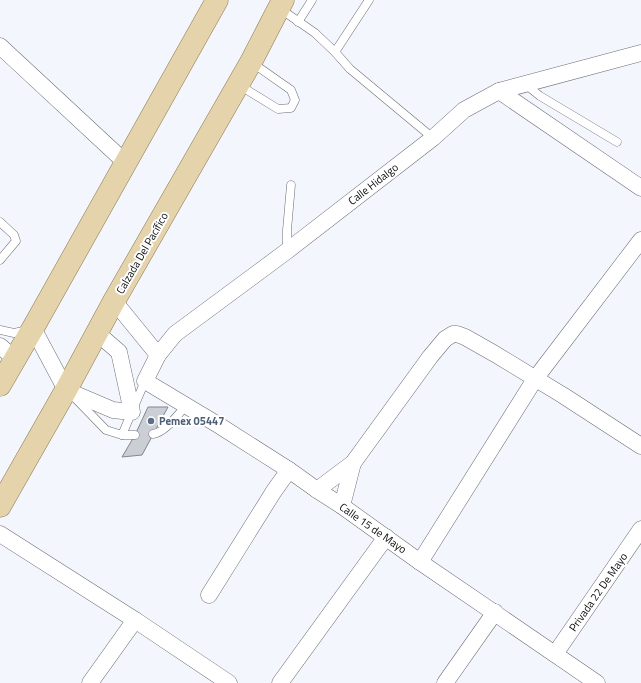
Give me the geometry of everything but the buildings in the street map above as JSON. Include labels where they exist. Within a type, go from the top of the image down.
[{"type":"main road","points":[[0,385],[7,352],[33,328],[217,0]]},
{"type":"main road","name":"Calzada Del Pacífico","points":[[0,506],[66,390],[114,300],[251,62],[281,4]]},
{"type":"street","points":[[0,46],[126,163]]},
{"type":"street","name":"Calle Hidalgo","points":[[145,380],[158,355],[175,334],[287,251],[433,138],[464,110],[499,90],[637,58]]},
{"type":"street","points":[[499,90],[641,188]]},
{"type":"street","points":[[420,562],[535,379],[641,240]]},
{"type":"street","points":[[114,300],[158,355]]},
{"type":"street","points":[[33,328],[66,390],[113,410],[132,412],[119,352],[97,332]]},
{"type":"street","points":[[317,490],[353,463],[430,357],[449,336],[453,334],[465,337],[641,446]]},
{"type":"street","name":"Calle 15 de Mayo","points":[[145,380],[289,470],[595,683]]},
{"type":"street","points":[[342,506],[353,463]]},
{"type":"street","points":[[209,596],[274,491],[289,470]]},
{"type":"street","name":"Privada 22 De Mayo","points":[[555,654],[641,530]]},
{"type":"street","points":[[0,534],[134,620],[219,680]]},
{"type":"street","points":[[280,683],[386,537]]},
{"type":"street","points":[[445,683],[495,612]]},
{"type":"street","points":[[90,683],[134,620]]},
{"type":"lane","points":[[298,22],[312,0]]},
{"type":"lane","points":[[335,52],[369,0]]},
{"type":"lane","points":[[281,4],[298,22],[315,33],[344,61],[350,69],[433,138]]},
{"type":"lane","points":[[238,84],[278,109],[291,108],[295,100],[291,90],[251,62]]},
{"type":"lane","points":[[524,84],[540,96],[617,142]]},
{"type":"lane","points":[[287,251],[287,230],[291,185]]},
{"type":"lane","points":[[0,222],[14,235],[16,241],[0,260]]},
{"type":"lane","points":[[0,330],[14,333],[33,328]]},
{"type":"lane","points":[[122,435],[145,380]]},
{"type":"lane","points":[[66,390],[106,430],[122,435],[135,435]]},
{"type":"lane","points":[[153,434],[164,430],[186,406]]},
{"type":"place","name":"Pemex 05447","points":[[151,421]]}]
